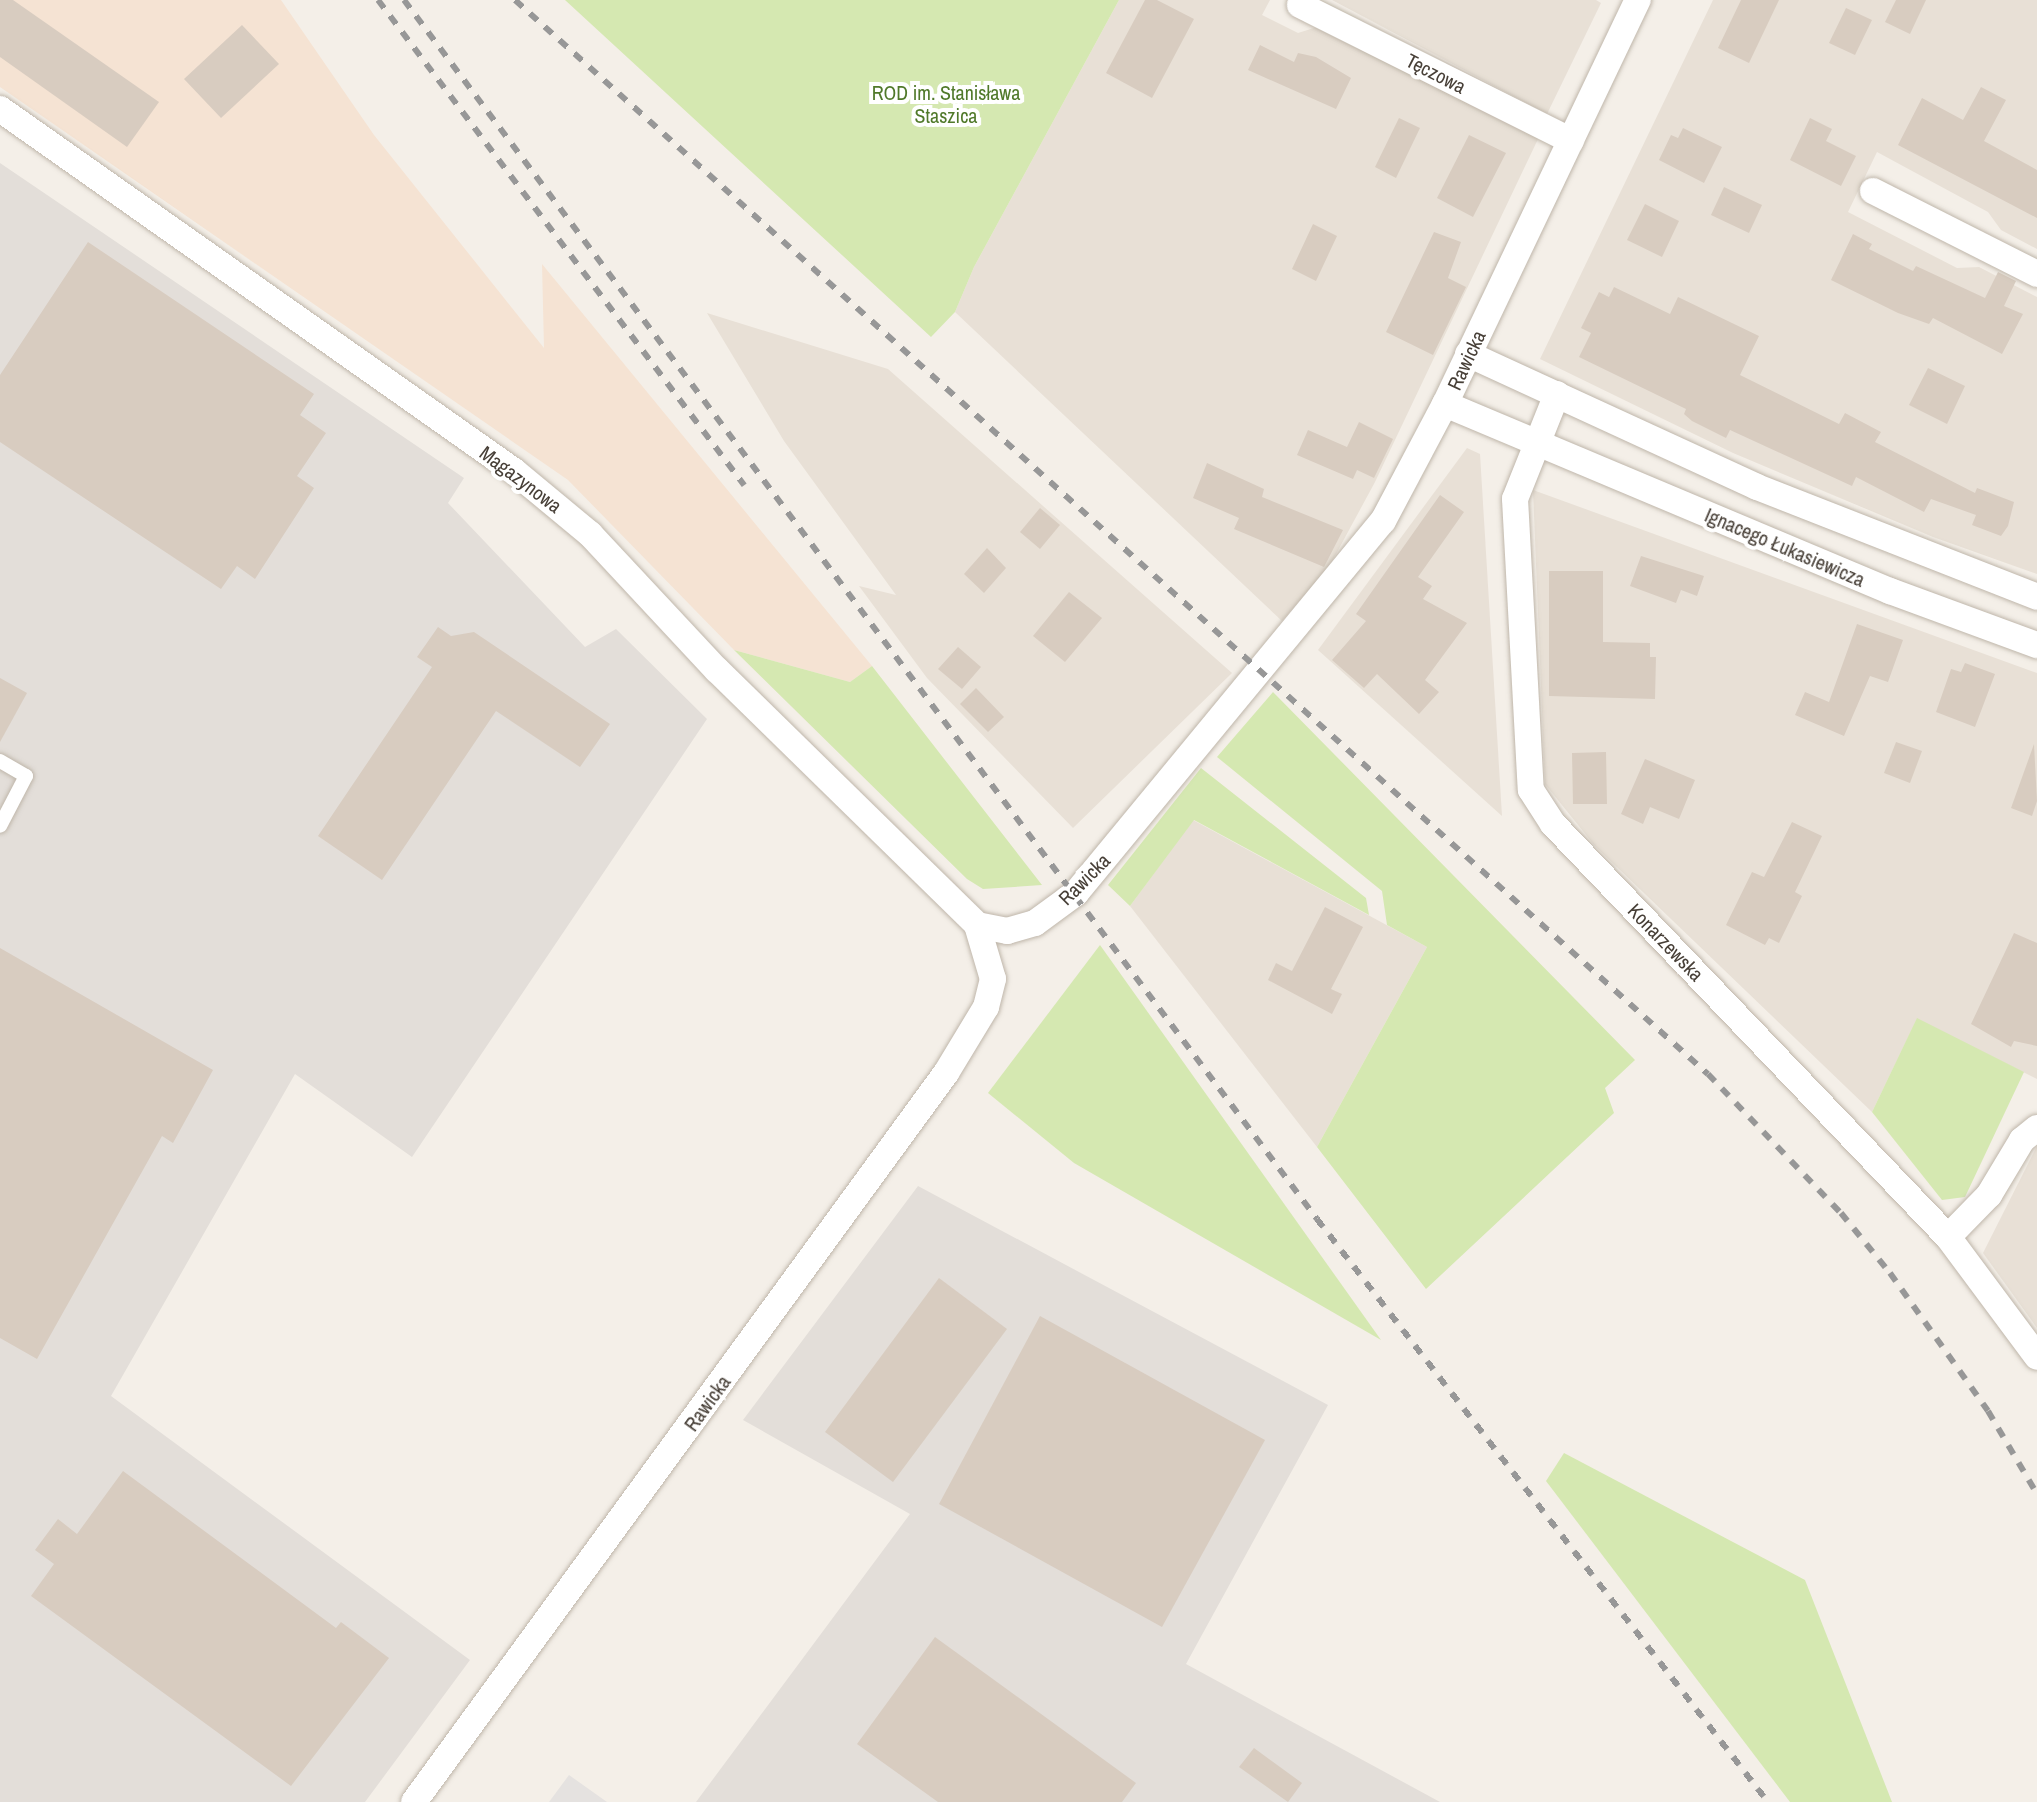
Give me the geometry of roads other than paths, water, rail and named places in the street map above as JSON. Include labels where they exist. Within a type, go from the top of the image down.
[{"type":"street","name":"Rawicka","points":[[414,1802],[946,1073],[986,1007],[993,979],[977,925],[1007,931],[1035,923],[1076,893],[1351,564],[1383,521],[1445,404],[1638,0]]},
{"type":"street","name":"Tęczowa","points":[[1300,5],[1571,141]]},
{"type":"street","name":"Magazynowa","points":[[0,109],[514,471],[590,534],[717,670],[977,925]]},
{"type":"street","points":[[1873,191],[2037,274]]},
{"type":"street","points":[[1468,354],[1906,549],[2037,597]]},
{"type":"street","points":[[1535,441],[1557,394]]},
{"type":"street","name":"Ignacego Łukasiewicza","points":[[1445,404],[1890,591],[2037,645]]},
{"type":"street","name":"Konarzewska","points":[[1535,441],[1515,499],[1531,790],[1553,824],[1948,1237],[2037,1357]]},
{"type":"street","points":[[1890,591],[1906,549]]},
{"type":"street","points":[[1948,1237],[1989,1195],[2022,1140],[2037,1128]]},
{"type":"lane","points":[[0,761],[26,776],[0,826]]},
{"type":"railway","points":[[378,0],[744,485]]},
{"type":"railway","points":[[404,0],[1317,1219],[1768,1802]]},
{"type":"railway","points":[[515,0],[1708,1074],[1841,1213],[1890,1273],[1988,1411],[2037,1494]]},
{"type":"park label","name":"ROD im. Stanisława Staszica","points":[[946,104]]}]
